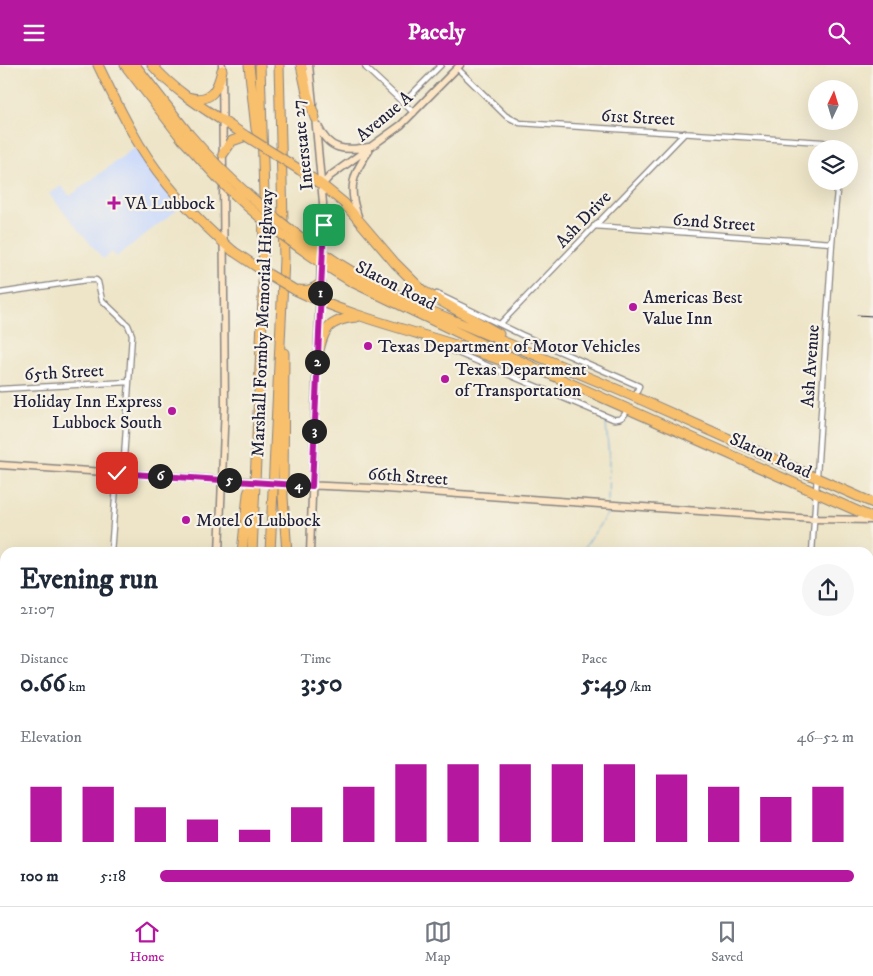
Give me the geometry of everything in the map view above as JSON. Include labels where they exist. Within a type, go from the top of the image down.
[{"type":"highway","points":[[98,65],[126,122],[152,164],[177,196],[233,251],[295,290],[320,302],[393,327],[461,345],[580,389]]},
{"type":"highway","points":[[125,65],[185,136]]},
{"type":"highway","points":[[136,65],[185,136]]},
{"type":"highway","points":[[152,65],[186,97],[322,185],[344,203],[395,263],[423,291],[534,354]]},
{"type":"highway","points":[[249,65],[256,129],[263,151]]},
{"type":"highway","name":"Marshall Formby Memorial Highway","points":[[252,547],[263,297],[263,151],[260,65]]},
{"type":"highway","name":"Marshall Formby Memorial Highway","points":[[270,547],[284,259],[279,65]]},
{"type":"highway","points":[[301,65],[315,118]]},
{"type":"highway","points":[[186,97],[199,99],[211,95],[220,83],[222,67]]},
{"type":"highway","name":"Slaton Road","points":[[185,136],[230,191],[274,230],[309,255],[354,278],[635,397],[873,503]]},
{"type":"highway","points":[[223,154],[232,141],[246,136]]},
{"type":"highway","points":[[284,259],[283,497],[286,547]]},
{"type":"highway","name":"Slaton Road","points":[[354,278],[396,304],[580,389],[873,519]]},
{"type":"highway","points":[[295,290],[308,291],[321,283]]},
{"type":"highway","points":[[317,359],[321,340],[327,329],[344,318],[360,316]]},
{"type":"highway","points":[[628,410],[635,397]]},
{"type":"highway","points":[[243,547],[248,494],[256,470]]},
{"type":"main road","name":"Interstate 27","points":[[309,65],[322,185],[324,225],[317,359],[311,547]]},
{"type":"main road","points":[[219,547],[225,480],[222,67]]},
{"type":"main road","name":"Avenue A","points":[[322,185],[330,176],[373,146],[414,113],[459,67]]},
{"type":"main road","points":[[315,118],[327,141],[338,147],[349,150],[373,146]]},
{"type":"main road","points":[[359,219],[353,203],[352,182],[360,165],[373,146]]},
{"type":"main road","name":"66th Street","points":[[0,465],[814,519],[873,519]]},
{"type":"street","points":[[365,65],[414,113]]},
{"type":"street","name":"Avenue A","points":[[403,103],[441,65]]},
{"type":"street","name":"61st Street","points":[[459,67],[506,116],[520,123],[808,140]]},
{"type":"street","name":"Ash Drive","points":[[500,324],[685,133]]},
{"type":"street","name":"Ash Avenue","points":[[812,547],[837,190]]},
{"type":"street","name":"62nd Street","points":[[594,226],[832,243]]},
{"type":"street","points":[[0,293],[96,280],[102,300],[131,330],[129,382],[113,547]]},
{"type":"street","name":"Slaton Road","points":[[413,281],[500,324],[639,386],[635,397]]},
{"type":"street","name":"Slaton Road","points":[[393,327],[455,351],[613,419],[623,417],[628,410]]},
{"type":"street","name":"65th Street","points":[[0,389],[129,382]]},
{"type":"shaded area","name":"VA Lubbock","points":[[135,147],[174,197],[170,201],[177,210],[116,257],[112,252],[103,259],[49,194],[61,186],[70,196]]},
{"type":"waterway","points":[[606,423],[609,459],[608,502]]},
{"type":"waterway","points":[[585,547],[607,514],[608,508]]},
{"type":"railway","points":[[857,315],[873,316]]},
{"type":"place","name":"VA Lubbock","points":[[114,203]]},
{"type":"place","name":"Americas Best Value Inn","points":[[633,307]]},
{"type":"place","name":"Texas Department of Motor Vehicles","points":[[368,346]]},
{"type":"place","name":"Texas Department of Transportation","points":[[445,379]]},
{"type":"place","name":"Holiday Inn Express Lubbock South","points":[[172,411]]},
{"type":"place","name":"Motel 6 Lubbock","points":[[186,520]]},
{"type":"route","points":[[117,473],[312,486],[324,225]]}]
